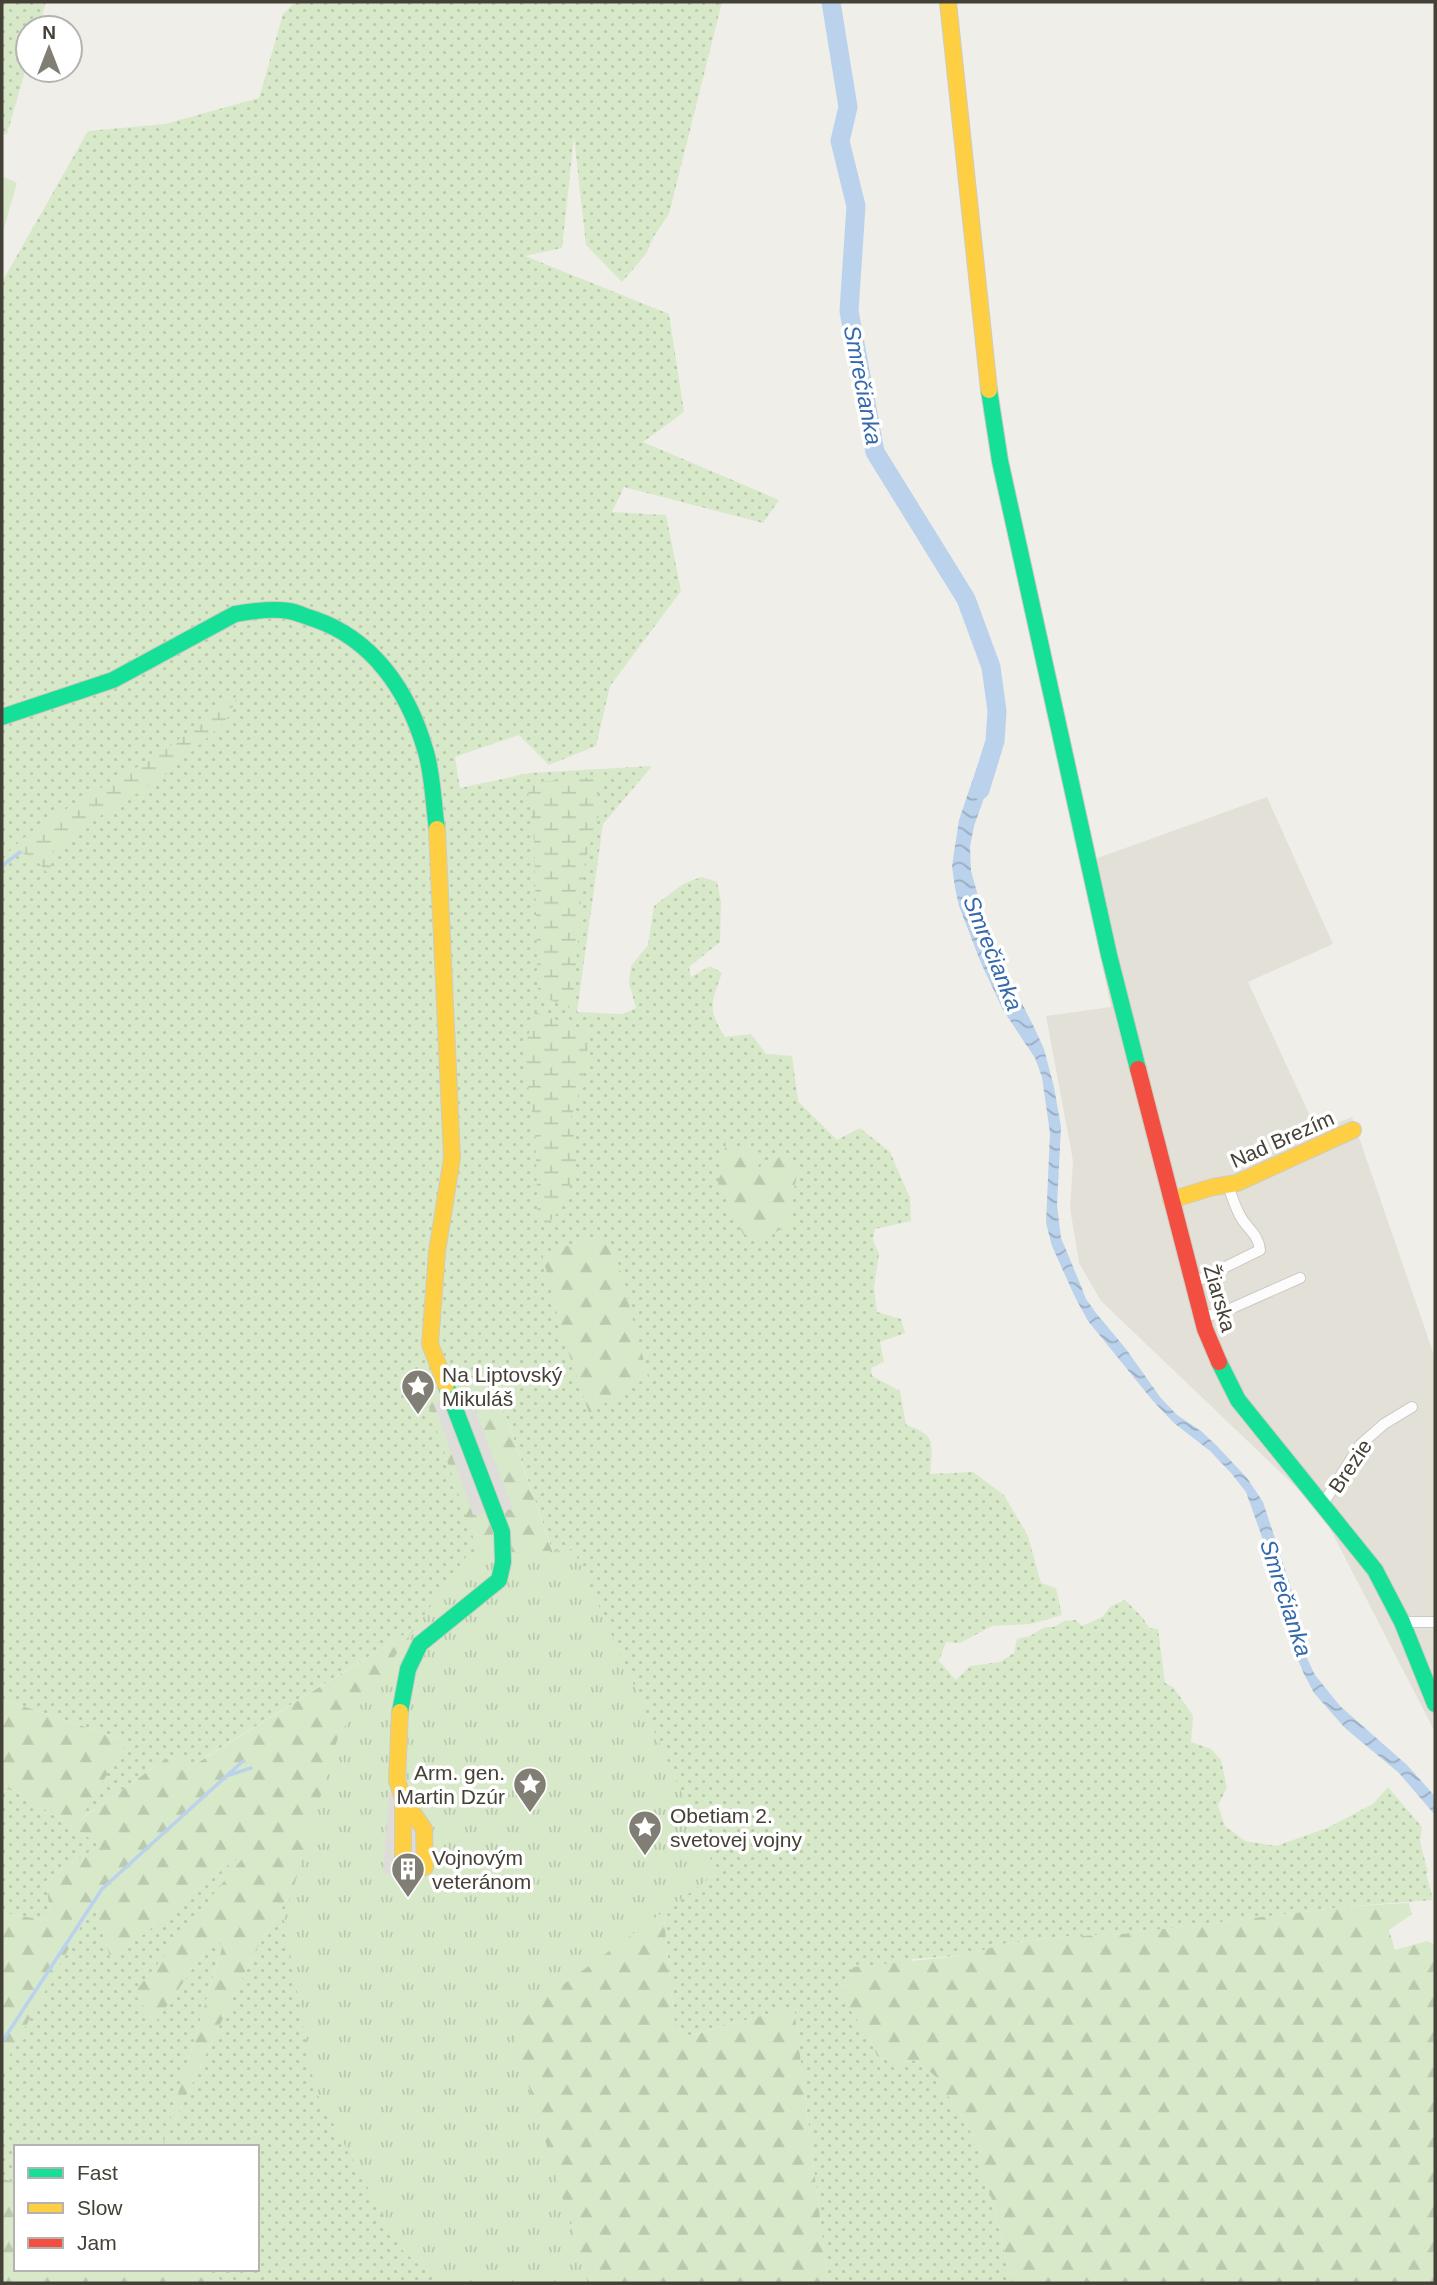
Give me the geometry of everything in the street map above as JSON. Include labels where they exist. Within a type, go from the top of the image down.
[{"type":"street","name":"Žiarska","points":[[948,2],[985,361],[995,433],[1123,1014],[1202,1317],[1215,1357],[1238,1400],[1375,1570],[1402,1622],[1435,1704]]},
{"type":"street","points":[[2,716],[113,680],[235,614],[272,609],[299,613],[331,625],[354,638],[371,653],[395,680],[405,697],[426,750],[437,830],[452,1158],[437,1252],[430,1345],[502,1532],[505,1549],[499,1580],[420,1644],[408,1668],[398,1724],[397,1780],[403,1799]]},
{"type":"street","name":"Nad Brezím","points":[[1171,1200],[1213,1187],[1228,1186],[1353,1130]]},
{"type":"street","name":"Nad Brezím","points":[[1193,1283],[1259,1250],[1259,1243],[1251,1228],[1242,1220],[1228,1186]]},
{"type":"street","points":[[1202,1317],[1221,1312],[1300,1278]]},
{"type":"street","name":"Brezie","points":[[1323,1504],[1360,1445],[1384,1424],[1412,1407]]},
{"type":"street","points":[[1402,1622],[1435,1622]]},
{"type":"shaded area","points":[[1267,797],[1333,944],[1248,982],[1317,1131],[1352,1117],[1435,1358],[1435,1732],[1321,1511],[1101,1301],[1079,1263],[1070,1208],[1073,1161],[1046,1016],[1111,1007],[1081,864]]},
{"type":"shaded area","points":[[467,1388],[513,1509],[473,1515],[434,1404]]},
{"type":"shaded area","points":[[397,1780],[414,1796],[432,1828],[432,1872],[383,1874],[389,1792]]},
{"type":"green space","points":[[2,2],[46,2],[42,14],[14,14],[14,84],[21,84],[7,134],[2,135]]},
{"type":"green space","points":[[295,2],[722,2],[669,214],[646,254],[622,282],[586,245],[574,137],[562,248],[525,256],[669,314],[684,412],[643,442],[779,500],[763,523],[624,487],[612,512],[666,515],[681,591],[610,686],[596,746],[549,765],[519,735],[455,757],[460,788],[529,773],[652,766],[603,824],[577,1012],[622,1014],[636,1008],[629,983],[631,966],[648,945],[654,906],[683,884],[701,877],[717,882],[721,902],[720,942],[689,967],[691,977],[710,966],[722,973],[715,992],[713,1012],[725,1037],[751,1034],[766,1054],[792,1056],[798,1101],[837,1140],[860,1128],[890,1152],[910,1198],[911,1221],[875,1229],[873,1240],[879,1254],[874,1287],[877,1312],[901,1319],[905,1333],[880,1342],[884,1362],[871,1368],[872,1376],[900,1391],[906,1425],[924,1433],[931,1442],[930,1474],[973,1472],[1004,1495],[1028,1536],[1041,1583],[1056,1588],[1062,1615],[1031,1624],[992,1626],[960,1643],[946,1642],[939,1661],[956,1680],[970,1666],[1000,1662],[1014,1653],[1017,1639],[1064,1621],[1076,1620],[1082,1626],[1102,1617],[1111,1606],[1125,1600],[1149,1628],[1158,1629],[1165,1683],[1174,1688],[1193,1716],[1191,1742],[1211,1749],[1221,1760],[1227,1788],[1218,1805],[1225,1826],[1245,1841],[1276,1846],[1327,1828],[1373,1804],[1388,1787],[1422,1827],[1420,1841],[1433,1900],[1353,1906],[1122,1934],[1056,1937],[1003,1944],[968,1955],[912,1959],[869,2036],[877,2056],[897,2063],[916,2060],[936,2077],[939,2093],[950,2097],[982,2151],[982,2173],[992,2200],[1012,2283],[828,2283],[794,2007],[684,2037],[674,2019],[664,1918],[690,1886],[635,1789],[490,1370],[485,1572],[447,1608],[196,1763],[168,1757],[78,1821],[127,1741],[2,1699],[2,282],[88,131],[165,124],[259,98],[283,14]]},
{"type":"green space","points":[[2,176],[17,183],[2,235]]},
{"type":"green space","points":[[239,695],[226,721],[162,778],[84,826],[52,852],[50,876],[37,861],[27,861],[28,856],[20,852],[25,845],[2,864],[10,851],[47,821],[160,753]]},
{"type":"green space","points":[[604,776],[595,802],[601,809],[585,861],[572,1009],[538,995],[534,840],[527,783]]},
{"type":"green space","points":[[535,1012],[590,1032],[583,1080],[571,1118],[577,1160],[565,1204],[547,1225],[538,1219],[535,1130],[523,1054]]},
{"type":"green space","points":[[726,1143],[761,1153],[758,1168],[786,1153],[798,1170],[791,1204],[791,1223],[761,1241],[743,1234],[718,1183]]},
{"type":"green space","points":[[598,1237],[616,1255],[648,1377],[589,1413],[560,1327],[542,1253]]},
{"type":"green space","points":[[490,1370],[634,1789],[698,1815],[690,1886],[664,1918],[674,2019],[685,2037],[794,2007],[828,2283],[555,2283],[556,2275],[578,2233],[527,2149],[344,1808],[254,1953],[163,2145],[222,1948],[216,1935],[155,2023],[134,1993],[254,1844],[111,1961],[94,1903],[2,2069],[2,1913],[51,1921],[46,1881],[100,1845],[12,1788],[2,1792],[2,1699],[127,1741],[80,1820],[168,1757],[197,1763],[447,1608],[485,1572],[424,1393]]},
{"type":"green space","points":[[574,1550],[717,1873],[510,2023],[588,2283],[439,2283],[401,2249],[315,2090],[284,1920],[339,1734],[468,1554]]},
{"type":"green space","points":[[12,1788],[100,1845],[46,1881],[51,1921],[2,1913],[2,1792]]},
{"type":"green space","points":[[344,1808],[527,2149],[578,2233],[556,2275],[555,2283],[227,2283],[201,2271],[259,2271],[259,2145],[163,2145],[254,1953]]},
{"type":"green space","points":[[257,1841],[155,2022],[216,1935],[222,1947],[163,2145],[14,2145],[14,2183],[2,2178],[2,2067],[94,1902],[111,1961]]},
{"type":"green space","points":[[1409,1903],[1412,1914],[1389,1930],[1395,1950],[1427,1941],[1435,1945],[1435,2283],[1012,2283],[992,2200],[982,2173],[982,2151],[950,2097],[939,2094],[936,2077],[916,2060],[897,2063],[877,2056],[869,2036],[841,1998],[845,1978],[854,1967],[968,1955],[1003,1944],[1056,1937],[1122,1934],[1353,1906]]},
{"type":"green space","points":[[2,2178],[14,2183],[14,2271],[201,2271],[227,2283],[2,2283]]},
{"type":"water","points":[[978,764],[994,770],[974,826],[970,847],[971,871],[992,946],[1044,1049],[1061,1127],[1057,1205],[1061,1238],[1086,1299],[1160,1397],[1177,1415],[1201,1431],[1247,1478],[1263,1502],[1296,1603],[1298,1631],[1303,1650],[1315,1675],[1340,1706],[1407,1765],[1433,1794],[1435,1815],[1399,1773],[1345,1728],[1314,1693],[1287,1634],[1287,1615],[1279,1585],[1246,1492],[1210,1451],[1174,1423],[1153,1401],[1088,1321],[1052,1246],[1046,1223],[1050,1133],[1042,1077],[1035,1058],[1003,1010],[981,963],[959,906],[955,888],[952,866],[959,820]]},
{"type":"waterway","name":"Smrečianka","points":[[831,2],[848,107],[840,141],[856,206],[849,311],[875,452],[966,599],[991,667],[997,711],[995,741],[980,790]]},
{"type":"waterway","points":[[2,866],[20,852]]},
{"type":"waterway","points":[[2,2042],[102,1889],[243,1761]]},
{"type":"waterway","points":[[229,1775],[251,1768]]},
{"type":"traffic: fast","points":[[989,390],[1000,461],[1109,955],[1138,1069]]},
{"type":"traffic: fast","points":[[2,717],[113,680],[235,614],[269,610],[292,612],[335,628],[354,640],[371,654],[398,688],[409,707],[428,758],[437,829]]},
{"type":"traffic: fast","points":[[1219,1362],[1238,1400],[1375,1570],[1402,1622],[1435,1704]]},
{"type":"traffic: fast","points":[[400,1712],[408,1669],[420,1644],[499,1580],[503,1562],[502,1532],[446,1385]]},
{"type":"traffic: slow","points":[[948,2],[989,390]]},
{"type":"traffic: slow","points":[[437,829],[452,1158],[437,1252],[430,1344],[446,1385]]},
{"type":"traffic: slow","points":[[1171,1200],[1213,1187],[1237,1183],[1353,1130]]},
{"type":"traffic: slow","points":[[400,1712],[397,1780],[403,1799],[403,1867],[425,1867],[424,1829],[403,1799]]},
{"type":"traffic: jam","points":[[1138,1069],[1205,1329],[1219,1362]]},
{"type":"place","name":"Na Liptovský Mikuláš","points":[[418,1416]]},
{"type":"place","name":"Arm. gen. Martin Dzúr","points":[[530,1814]]},
{"type":"place","name":"Obetiam 2. svetovej vojny","points":[[645,1857]]},
{"type":"place","name":"Vojnovým veteránom","points":[[408,1899]]}]
